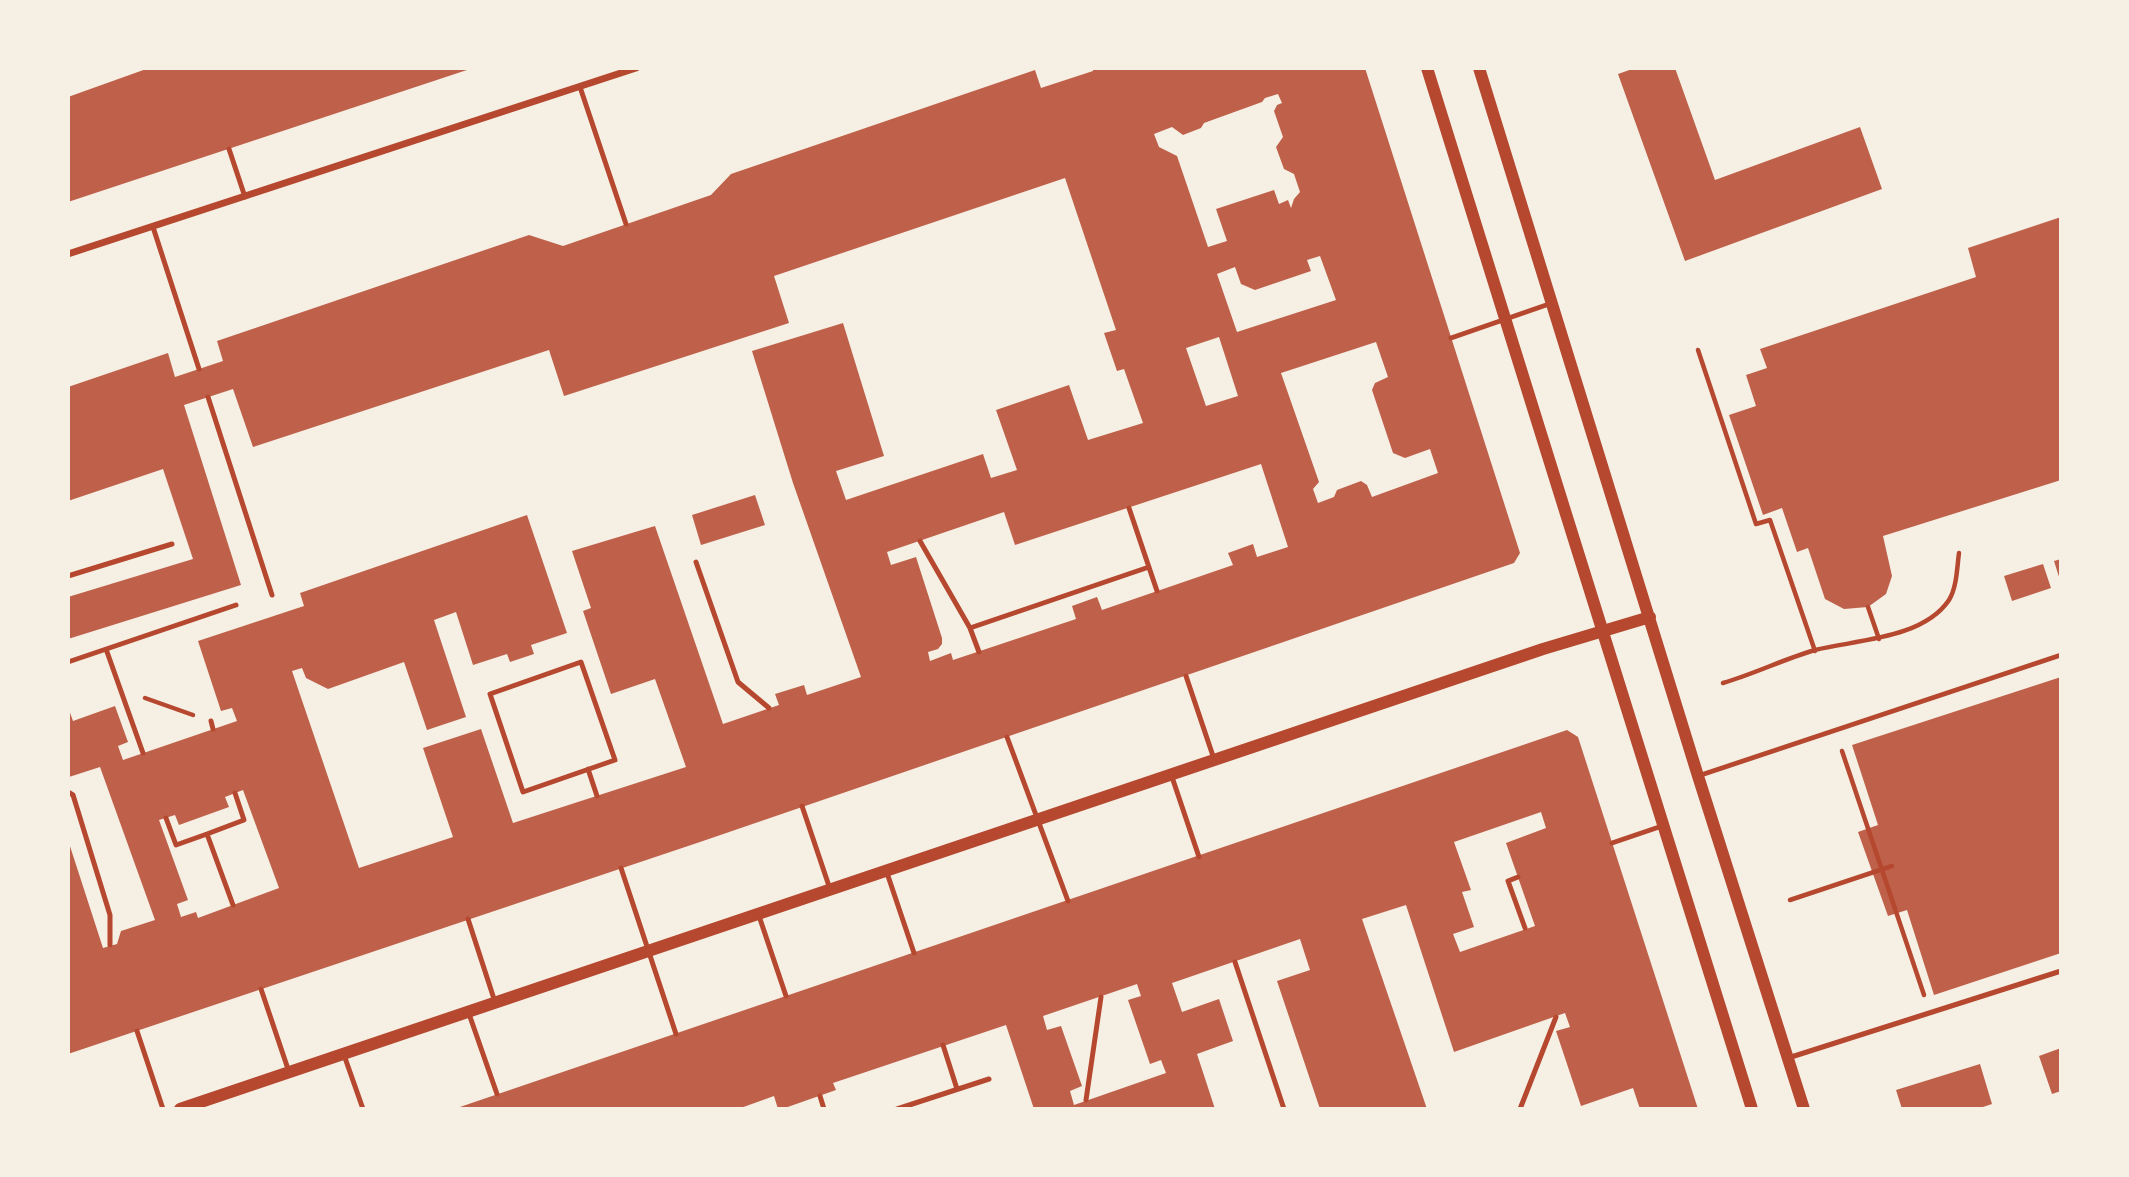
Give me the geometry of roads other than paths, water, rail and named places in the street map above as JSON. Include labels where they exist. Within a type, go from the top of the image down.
[{"type":"street","points":[[68,254],[636,68]]},
{"type":"street","points":[[1427,68],[1752,1109]]},
{"type":"street","points":[[1479,68],[1804,1109]]},
{"type":"street","points":[[180,1109],[1171,774],[1650,617]]},
{"type":"lane","points":[[580,87],[626,224]]},
{"type":"lane","points":[[229,149],[245,197]]},
{"type":"lane","points":[[153,227],[199,369]]},
{"type":"lane","points":[[1451,338],[1552,303]]},
{"type":"lane","points":[[208,397],[272,595]]},
{"type":"lane","points":[[1129,508],[1157,591]]},
{"type":"lane","points":[[920,541],[970,628],[979,652]]},
{"type":"lane","points":[[68,576],[172,544]]},
{"type":"lane","points":[[696,562],[738,682],[769,708]]},
{"type":"lane","points":[[970,628],[1149,567]]},
{"type":"lane","points":[[68,662],[236,605]]},
{"type":"lane","points":[[106,649],[143,753]]},
{"type":"lane","points":[[1698,776],[2061,655]]},
{"type":"lane","points":[[581,662],[615,760],[588,769],[523,792],[489,694],[581,662]]},
{"type":"lane","points":[[1186,676],[1214,760]]},
{"type":"lane","points":[[211,721],[213,729]]},
{"type":"lane","points":[[1007,737],[1068,901]]},
{"type":"lane","points":[[588,769],[597,796]]},
{"type":"lane","points":[[1171,774],[1199,857]]},
{"type":"lane","points":[[68,792],[73,795],[110,915],[110,945]]},
{"type":"lane","points":[[166,818],[176,845],[207,834],[244,820],[235,793]]},
{"type":"lane","points":[[802,806],[830,889]]},
{"type":"lane","points":[[1612,843],[1662,826]]},
{"type":"lane","points":[[207,834],[233,905]]},
{"type":"lane","points":[[621,868],[676,1034]]},
{"type":"lane","points":[[886,870],[914,953]]},
{"type":"lane","points":[[1518,877],[1508,881],[1525,928]]},
{"type":"lane","points":[[758,914],[786,996]]},
{"type":"lane","points":[[468,919],[495,1002]]},
{"type":"lane","points":[[1235,962],[1284,1109]]},
{"type":"lane","points":[[1788,1058],[2061,971]]},
{"type":"lane","points":[[261,989],[289,1072]]},
{"type":"lane","points":[[1086,1100],[1101,997]]},
{"type":"lane","points":[[468,1012],[497,1094]]},
{"type":"lane","points":[[1520,1109],[1556,1017]]},
{"type":"lane","points":[[136,1031],[163,1109]]},
{"type":"lane","points":[[943,1045],[957,1089]]},
{"type":"lane","points":[[344,1054],[363,1109]]},
{"type":"lane","points":[[897,1109],[989,1079]]},
{"type":"lane","points":[[820,1096],[824,1109]]}]
